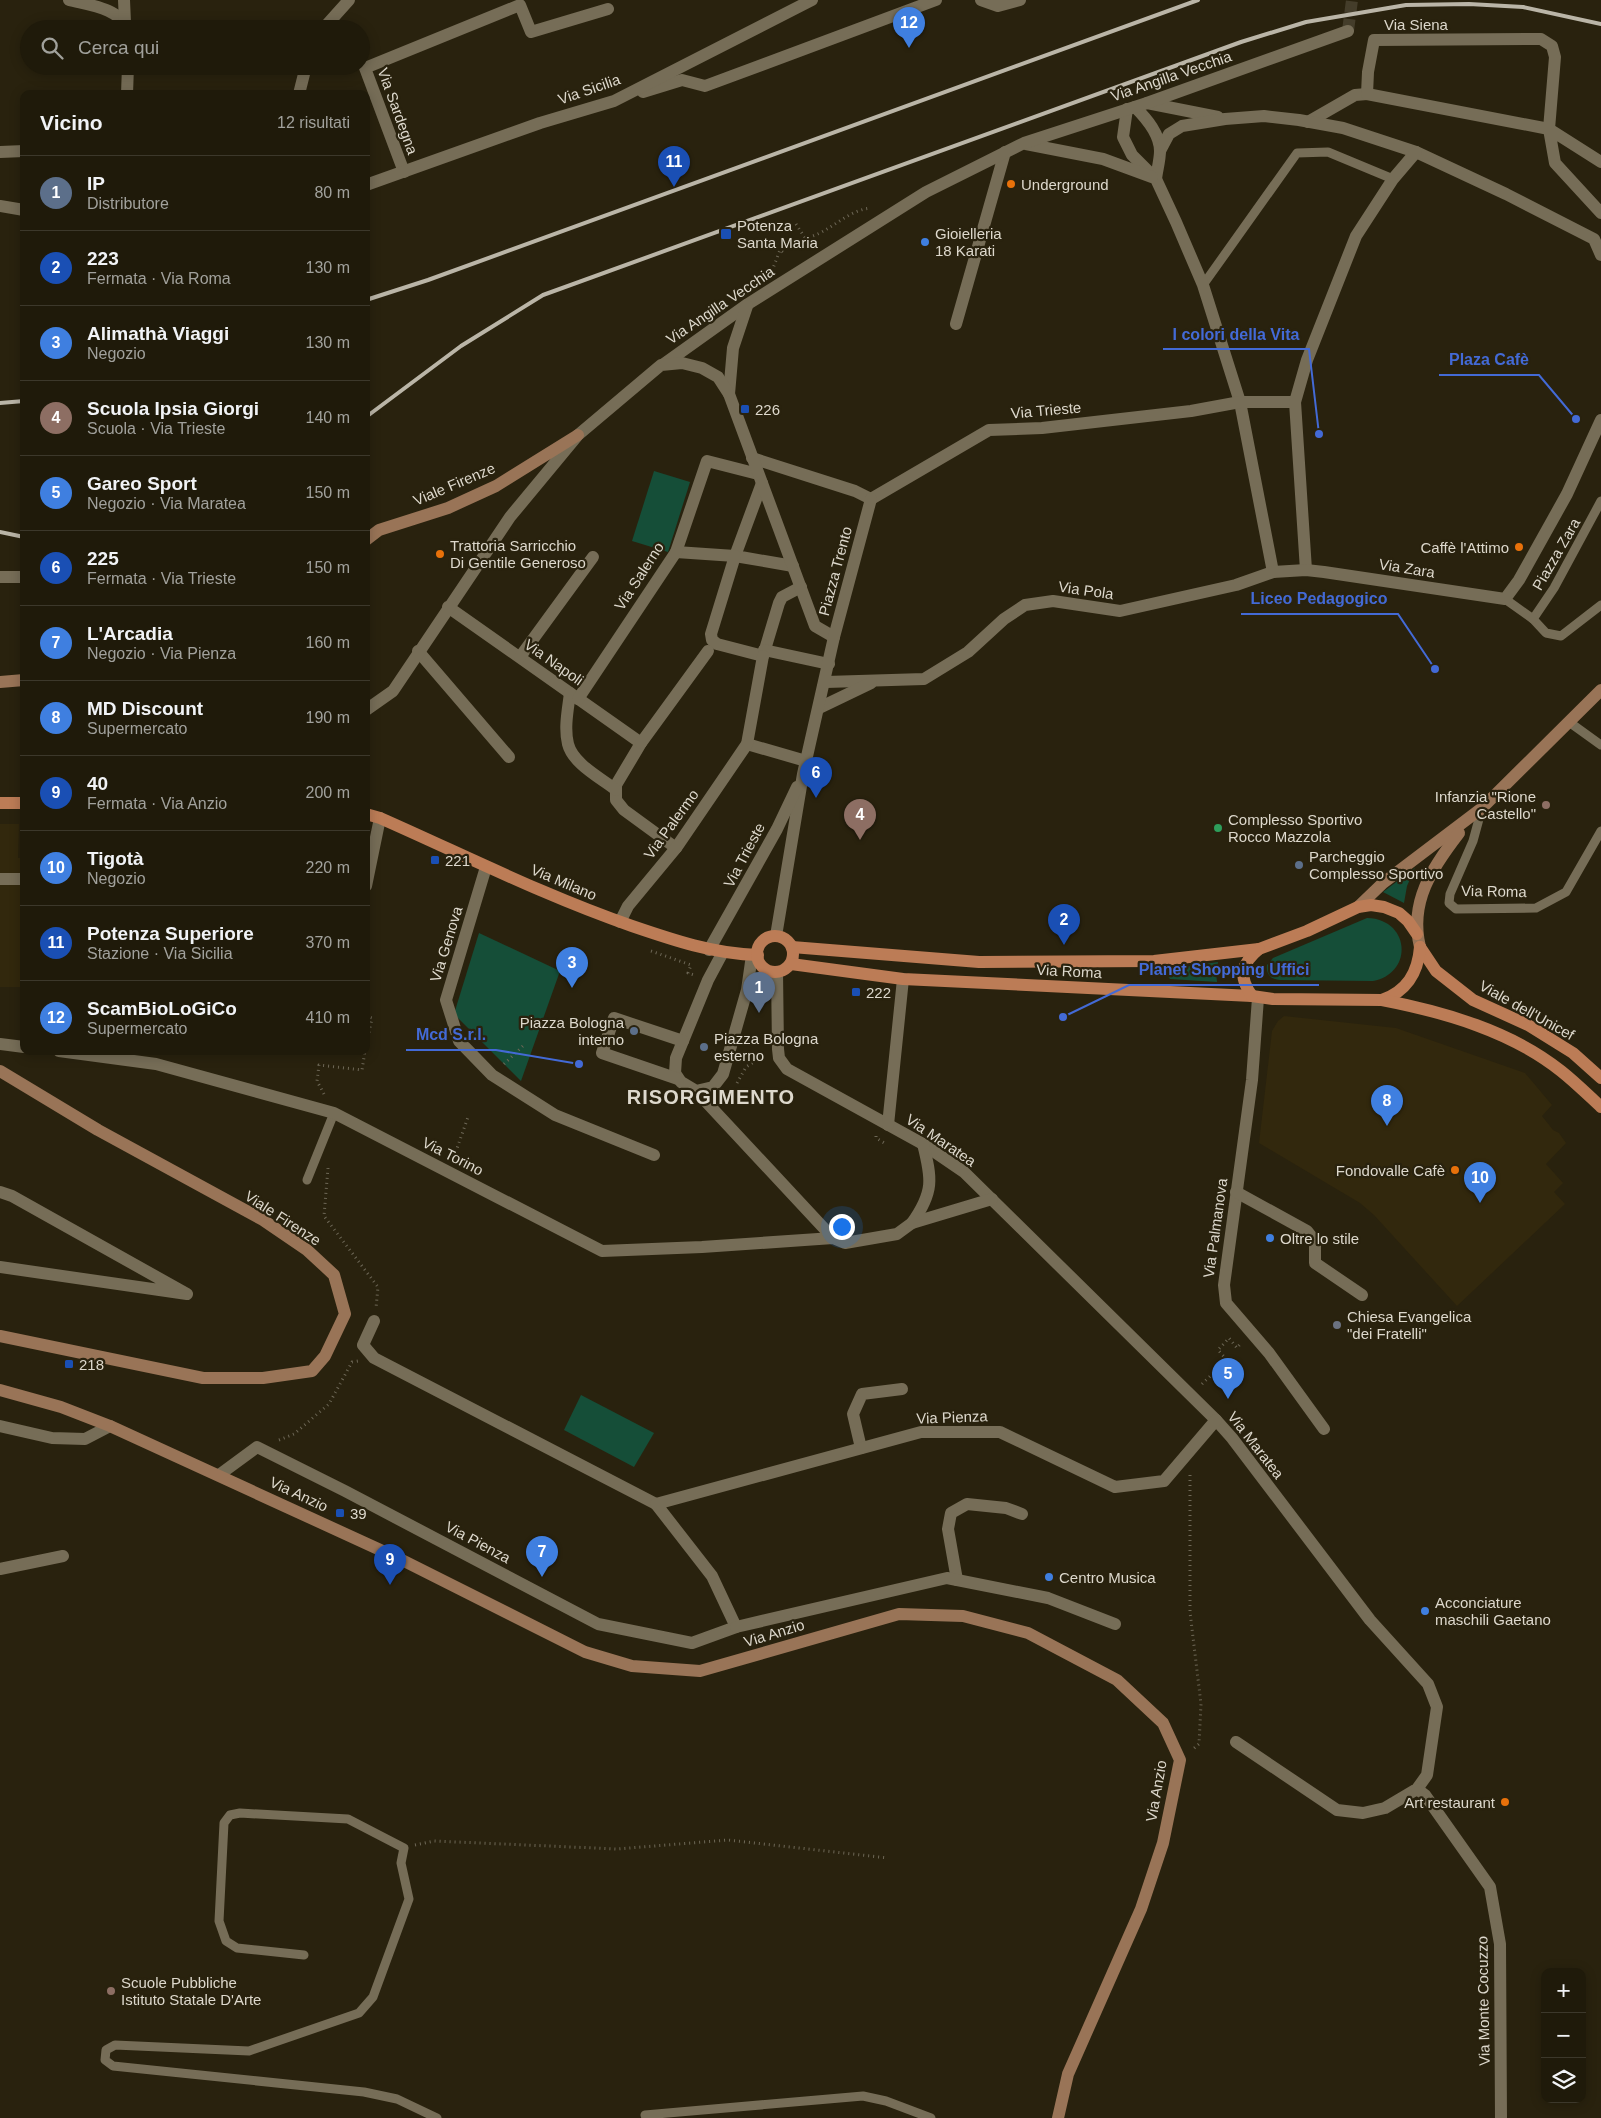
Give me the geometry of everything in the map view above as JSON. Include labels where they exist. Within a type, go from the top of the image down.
[{"type":"main road","points":[[0,803],[20,803]]},
{"type":"main road","name":"Via Milano","points":[[370,815],[486,867],[620,922],[709,950],[755,955]]},
{"type":"main road","name":"Via Roma","points":[[792,947],[979,962],[1154,961],[1259,949],[1307,931],[1358,906],[1371,905],[1384,907],[1398,914],[1408,921],[1417,934]]},
{"type":"main road","points":[[776,936],[785,940],[792,947],[791,964],[785,970],[777,972],[764,968],[755,955],[767,939],[776,936]]},
{"type":"main road","name":"Via Roma","points":[[791,964],[903,980],[1255,997],[1382,1000],[1394,996],[1406,987],[1417,968],[1420,947]]},
{"type":"main road","name":"Viale dell'Unicef","points":[[1420,947],[1436,971],[1473,1000],[1528,1025],[1573,1053],[1601,1078]]},
{"type":"main road","points":[[1255,997],[1244,985],[1242,971],[1248,958],[1259,949]]},
{"type":"main road","points":[[1382,1000],[1418,1007],[1465,1020],[1518,1044],[1560,1070],[1601,1107]]},
{"type":"street","points":[[70,0],[110,11],[120,20]]},
{"type":"street","points":[[124,0],[126,20]]},
{"type":"street","points":[[331,20],[349,0]]},
{"type":"street","name":"Via Sicilia","points":[[370,184],[540,123],[614,101],[812,0]]},
{"type":"street","points":[[614,101],[682,80],[705,86],[936,0]]},
{"type":"street","points":[[981,0],[998,6],[1020,0]]},
{"type":"street","name":"Via Sardegna","points":[[370,66],[520,5],[531,32],[608,9]]},
{"type":"street","name":"Via Angilla Vecchia","points":[[370,707],[393,691],[418,651],[510,517],[578,435],[662,365],[748,304],[926,192],[1005,152],[1348,31]]},
{"type":"street","name":"Via Siena","points":[[1367,94],[1368,72],[1374,40],[1541,39],[1552,46],[1555,57],[1549,129]]},
{"type":"street","points":[[127,90],[128,75]]},
{"type":"street","points":[[300,90],[304,75]]},
{"type":"street","name":"Via Sardegna","points":[[368,75],[404,172]]},
{"type":"street","points":[[1308,122],[1355,95],[1367,94],[1549,129],[1601,162]]},
{"type":"street","points":[[1137,106],[1225,119]]},
{"type":"street","points":[[1137,106],[1156,134],[1160,151]]},
{"type":"street","points":[[1137,106],[1123,138],[1132,155],[1156,179],[1203,285],[1240,402],[1273,572]]},
{"type":"street","points":[[1156,179],[1160,151],[1169,134],[1182,126],[1225,119],[1264,116],[1344,128],[1416,152],[1594,239],[1601,255]]},
{"type":"street","points":[[1549,129],[1555,164],[1601,213]]},
{"type":"street","points":[[1024,144],[1103,159],[1156,179]]},
{"type":"street","points":[[0,152],[20,151]]},
{"type":"street","points":[[956,324],[1005,152]]},
{"type":"street","points":[[1306,570],[1295,402],[1307,360],[1356,236],[1393,179],[1416,152]]},
{"type":"street","points":[[0,206],[20,209]]},
{"type":"street","points":[[729,394],[733,348],[740,322],[748,304]]},
{"type":"street","points":[[662,365],[682,363],[702,368],[718,377],[729,394],[752,458],[855,491],[871,499]]},
{"type":"street","name":"Via Trieste","points":[[871,499],[989,430],[1051,427],[1191,410],[1240,402],[1295,402]]},
{"type":"street","points":[[1505,599],[1519,580],[1567,494],[1601,419]]},
{"type":"street","name":"Viale Firenze","points":[[373,531],[448,508],[496,486],[578,435]]},
{"type":"street","name":"Piazza Trento","points":[[752,458],[815,626],[834,637],[871,499]]},
{"type":"street","name":"Via Salerno","points":[[616,790],[577,760],[568,745],[567,724],[574,696],[676,552],[707,461],[760,478]]},
{"type":"street","points":[[760,478],[710,634],[712,640],[718,644],[828,664]]},
{"type":"street","points":[[676,552],[735,556],[793,566]]},
{"type":"street","points":[[520,657],[593,557]]},
{"type":"street","name":"Via Zara","points":[[1273,572],[1306,570],[1505,599]]},
{"type":"street","name":"Via Pola","points":[[826,682],[924,679],[968,652],[1004,619],[1025,605],[1053,601],[1120,611],[1236,585],[1273,572]]},
{"type":"street","points":[[0,577],[20,577]]},
{"type":"street","name":"Via Palermo","points":[[620,922],[628,906],[676,848],[747,744],[763,653],[782,597],[801,587]]},
{"type":"street","name":"Via Napoli","points":[[448,607],[641,743]]},
{"type":"street","name":"Via Trieste","points":[[776,936],[803,774],[826,682],[834,637]]},
{"type":"street","points":[[418,651],[509,757]]},
{"type":"street","points":[[676,848],[624,810],[616,800],[616,785],[641,743],[708,651]]},
{"type":"street","points":[[0,682],[20,680]]},
{"type":"street","points":[[819,708],[876,681]]},
{"type":"street","name":"Via Roma","points":[[1358,906],[1383,883],[1468,821],[1601,690]]},
{"type":"street","points":[[747,744],[806,761]]},
{"type":"street","name":"Via Trieste","points":[[709,950],[777,829],[803,774]]},
{"type":"street","points":[[370,866],[380,818]]},
{"type":"street","name":"Via Roma","points":[[1420,947],[1416,918],[1424,887],[1439,859],[1468,821]]},
{"type":"street","name":"Via Genova","points":[[486,867],[446,1000],[459,1042],[492,1075],[555,1115],[654,1155]]},
{"type":"street","points":[[0,879],[20,879]]},
{"type":"street","points":[[678,1079],[674,1066],[708,980],[723,952]]},
{"type":"street","points":[[696,1091],[713,1087],[724,1074],[755,955]]},
{"type":"street","name":"Via Maratea","points":[[777,972],[779,1058],[787,1069],[922,1144],[964,1172],[1216,1420],[1232,1438],[1370,1620],[1428,1684],[1437,1707],[1427,1775],[1417,1789]]},
{"type":"street","points":[[885,1123],[903,980]]},
{"type":"street","name":"Via Palmanova","points":[[1255,997],[1252,1080],[1224,1285],[1226,1304],[1269,1353],[1324,1429]]},
{"type":"street","points":[[683,1041],[614,1018],[602,1053],[678,1079],[688,1088],[696,1091],[833,1238]]},
{"type":"street","points":[[0,1044],[20,1046]]},
{"type":"street","name":"Via Torino","points":[[89,1055],[156,1064],[334,1113],[602,1251],[702,1247],[833,1238],[845,1243],[897,1234],[912,1223],[992,1199]]},
{"type":"street","name":"Viale Firenze","points":[[0,1071],[98,1130],[263,1220],[308,1250],[334,1275],[345,1314],[325,1356],[312,1371],[263,1378],[203,1378],[0,1336]]},
{"type":"street","points":[[912,1223],[925,1204],[929,1193],[929,1167],[922,1144]]},
{"type":"street","points":[[0,1192],[12,1196],[187,1294],[0,1267]]},
{"type":"street","points":[[1236,1192],[1307,1231],[1315,1241],[1315,1263],[1362,1295]]},
{"type":"street","points":[[374,1321],[363,1345],[374,1358],[656,1504],[712,1576],[736,1627]]},
{"type":"street","points":[[862,1448],[853,1414],[862,1394],[902,1389]]},
{"type":"street","name":"Via Anzio","points":[[0,1390],[61,1407],[110,1426],[400,1559],[585,1652],[632,1666],[700,1671],[899,1614],[964,1616],[1028,1633],[1117,1680],[1163,1723],[1180,1760],[1163,1844],[1140,1909],[1068,2074],[1058,2118]]},
{"type":"street","name":"Via Pienza","points":[[656,1504],[921,1432],[1000,1432],[1115,1487],[1164,1481],[1216,1420]]},
{"type":"street","points":[[0,1426],[52,1438],[85,1438],[110,1426]]},
{"type":"street","points":[[219,1475],[257,1448]]},
{"type":"street","name":"Via Pienza","points":[[257,1448],[354,1496],[598,1624],[692,1642],[736,1627],[947,1578],[1048,1598],[1115,1624]]},
{"type":"street","points":[[957,1580],[948,1529],[951,1513],[967,1504],[1006,1508],[1022,1514]]},
{"type":"street","points":[[0,1569],[63,1556]]},
{"type":"street","points":[[1236,1742],[1337,1810],[1364,1813],[1385,1808],[1417,1789]]},
{"type":"street","name":"Via Monte Cocuzzo","points":[[1417,1789],[1425,1795],[1490,1887],[1500,1944],[1501,2118]]},
{"type":"lane","points":[[1203,285],[1297,153],[1328,152],[1393,179]]},
{"type":"lane","name":"Piazza Zara","points":[[1533,619],[1554,588],[1601,501]]},
{"type":"lane","points":[[1505,599],[1533,619],[1546,633],[1561,636],[1601,605]]},
{"type":"lane","points":[[1569,722],[1601,745]]},
{"type":"lane","name":"Via Roma","points":[[1482,808],[1473,841],[1450,894],[1450,904],[1456,909],[1536,908],[1566,892],[1601,831]]},
{"type":"lane","points":[[308,1180],[334,1113]]},
{"type":"lane","points":[[304,1954],[237,1948],[226,1941],[219,1921],[224,1823],[230,1815],[240,1813],[348,1819],[404,1848],[401,1863],[409,1899],[373,1997],[359,2012],[249,2051],[115,2045],[108,2048],[104,2057],[107,2063],[113,2066],[364,2092],[397,2099],[437,2118]]},
{"type":"lane","points":[[646,2118],[645,2115],[863,2096],[886,2101],[931,2118]]},
{"type":"path","points":[[796,224],[804,238],[816,236],[863,208],[871,208],[881,220]]},
{"type":"path","points":[[771,271],[780,250],[784,253]]},
{"type":"path","points":[[648,950],[690,965],[688,973],[708,980]]},
{"type":"path","points":[[492,1075],[524,1046]]},
{"type":"path","points":[[317,1081],[319,1065],[362,1070],[364,1055]]},
{"type":"path","points":[[453,1159],[468,1117]]},
{"type":"path","points":[[885,1123],[876,1138],[890,1146]]},
{"type":"path","points":[[328,1162],[324,1216],[378,1287],[374,1321]]},
{"type":"path","points":[[1190,1395],[1227,1360],[1218,1350],[1229,1338],[1237,1348],[1251,1333]]},
{"type":"path","points":[[257,1448],[294,1434],[329,1404],[352,1362],[374,1358]]},
{"type":"path","points":[[1180,1760],[1199,1744],[1201,1704],[1190,1612],[1190,1472],[1181,1461]]},
{"type":"path","points":[[404,1848],[434,1841],[617,1849],[728,1840],[888,1858]]},
{"type":"shaded area","points":[[0,824],[19,824],[20,987],[0,987]]},
{"type":"shaded area","points":[[1284,1016],[1396,1028],[1525,1073],[1552,1105],[1542,1116],[1566,1143],[1546,1164],[1563,1183],[1554,1192],[1565,1204],[1457,1306],[1374,1215],[1360,1203],[1259,1143],[1272,1031],[1278,1021]]},
{"type":"green space","points":[[654,471],[690,482],[668,552],[632,541]]},
{"type":"green space","points":[[1415,868],[1407,886],[1404,903],[1383,892]]},
{"type":"green space","points":[[1367,918],[1381,921],[1392,927],[1399,936],[1402,947],[1400,958],[1395,968],[1386,976],[1373,981],[1280,980],[1274,979],[1268,973],[1267,965],[1273,958]]},
{"type":"green space","points":[[479,933],[560,971],[521,1081],[454,1014]]},
{"type":"green space","points":[[1218,962],[1217,982],[1170,979],[1166,974],[1170,969]]},
{"type":"green space","points":[[581,1395],[654,1433],[634,1467],[564,1430]]},
{"type":"tunnel","points":[[1348,31],[1352,0]]},
{"type":"railway","points":[[370,299],[428,280],[1198,0]]},
{"type":"railway","points":[[370,414],[461,346],[543,295],[1241,42],[1306,22],[1406,5],[1469,4],[1523,7],[1601,24]]},
{"type":"railway","points":[[0,403],[20,401]]},
{"type":"railway","points":[[0,532],[20,536]]},
{"type":"place","name":"ScamBioLoGiCo","points":[[909,48]]},
{"type":"place","name":"Underground","points":[[1011,184]]},
{"type":"place","name":"Potenza Superiore","points":[[674,187]]},
{"type":"place","name":"Potenza Santa Maria","points":[[726,234]]},
{"type":"place","name":"Gioielleria 18 Karati","points":[[925,242]]},
{"type":"place","name":"226","points":[[745,409]]},
{"type":"place","name":"Plaza Cafè","points":[[1576,419]]},
{"type":"place","name":"I colori della Vita","points":[[1319,434]]},
{"type":"place","name":"Caffè l'Attimo","points":[[1519,547]]},
{"type":"place","name":"Trattoria Sarricchio Di Gentile Generoso","points":[[440,554]]},
{"type":"place","name":"Liceo Pedagogico","points":[[1435,669]]},
{"type":"place","name":"225","points":[[816,798]]},
{"type":"place","name":"Infanzia \"Rione Castello\"","points":[[1546,805]]},
{"type":"place","name":"Complesso Sportivo Rocco Mazzola","points":[[1218,828]]},
{"type":"place","name":"Scuola Ipsia Giorgi","points":[[860,840]]},
{"type":"place","name":"221","points":[[435,860]]},
{"type":"place","name":"Parcheggio Complesso Sportivo","points":[[1299,865]]},
{"type":"place","name":"223","points":[[1064,945]]},
{"type":"place","name":"Alimathà Viaggi","points":[[572,988]]},
{"type":"place","name":"222","points":[[856,992]]},
{"type":"place","name":"IP","points":[[759,1013]]},
{"type":"place","name":"Planet Shopping Uffici","points":[[1063,1017]]},
{"type":"place","name":"Piazza Bologna interno","points":[[634,1031]]},
{"type":"place","name":"Piazza Bologna esterno","points":[[704,1047]]},
{"type":"place","name":"Mcd S.r.l.","points":[[579,1064]]},
{"type":"place","name":"MD Discount","points":[[1387,1126]]},
{"type":"place","name":"Fondovalle Cafè","points":[[1455,1170]]},
{"type":"place","name":"Tigotà","points":[[1480,1203]]},
{"type":"place","name":"Oltre lo stile","points":[[1270,1238]]},
{"type":"place","name":"Chiesa Evangelica \"dei Fratelli\"","points":[[1337,1325]]},
{"type":"place","name":"218","points":[[69,1364]]},
{"type":"place","name":"Gareo Sport","points":[[1228,1399]]},
{"type":"place","name":"39","points":[[340,1513]]},
{"type":"place","name":"L'Arcadia","points":[[542,1577]]},
{"type":"place","name":"Centro Musica","points":[[1049,1577]]},
{"type":"place","name":"40","points":[[390,1585]]},
{"type":"place","name":"Acconciature maschili Gaetano","points":[[1425,1611]]},
{"type":"place","name":"Art restaurant","points":[[1505,1802]]},
{"type":"place","name":"Scuole Pubbliche Istituto Statale D'Arte","points":[[111,1991]]},
{"type":"district","name":"RISORGIMENTO","points":[[711,1097]]}]
